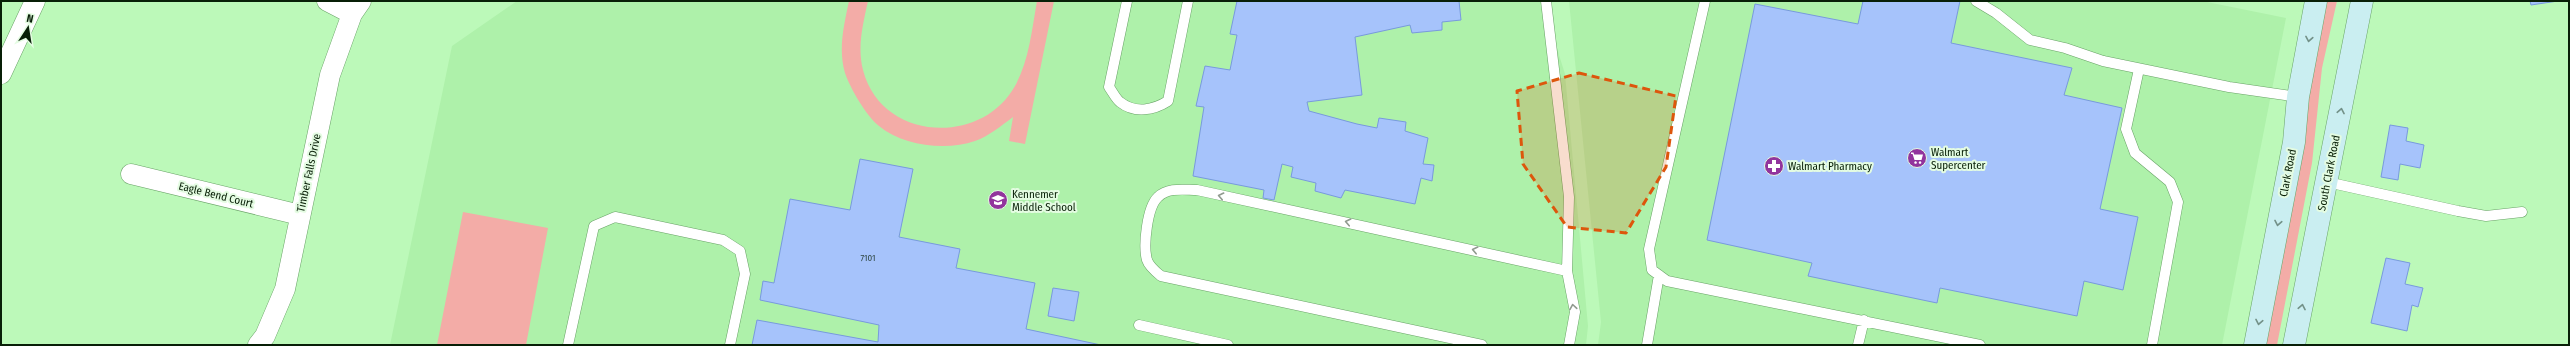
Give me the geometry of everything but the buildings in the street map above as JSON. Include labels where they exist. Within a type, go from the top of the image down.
[{"type":"main road","name":"Clark Road","points":[[2255,345],[2294,142],[2298,97],[2316,1]]},
{"type":"main road","name":"South Clark Road","points":[[2294,345],[2362,1]]},
{"type":"street","points":[[327,1],[356,8]]},
{"type":"street","points":[[1,74],[32,2]]},
{"type":"street","name":"Timber Falls Drive","points":[[258,345],[265,336],[285,289],[330,75],[356,8]]},
{"type":"street","name":"Eagle Bend Court","points":[[132,174],[300,215]]},
{"type":"lane","points":[[1126,1],[1109,86],[1120,102],[1137,110],[1156,109],[1168,101],[1188,1]]},
{"type":"lane","points":[[1546,1],[1569,197],[1567,271],[1575,312],[1569,345]]},
{"type":"lane","points":[[1705,1],[1649,249],[1652,270],[1667,280],[1980,345]]},
{"type":"lane","points":[[1976,1],[1996,13],[2030,40],[2065,48],[2103,62],[2230,87],[2298,97]]},
{"type":"lane","points":[[2139,69],[2126,129],[2135,153],[2170,182],[2178,202],[2152,345]]},
{"type":"lane","points":[[2327,182],[2486,216],[2522,212]]},
{"type":"lane","points":[[1482,345],[1161,276],[1147,262],[1144,246],[1151,208],[1158,197],[1174,189],[1197,190],[1567,271]]},
{"type":"lane","points":[[568,345],[594,226],[615,217],[723,240],[740,251],[745,274],[730,345]]},
{"type":"lane","points":[[1647,345],[1659,275]]},
{"type":"lane","points":[[1858,345],[1864,320]]},
{"type":"lane","points":[[1139,325],[1228,345]]},
{"type":"highlighted area","points":[[1579,73],[1676,96],[1666,167],[1626,233],[1567,227],[1523,164],[1517,91]]},
{"type":"shaded area","name":"Kennemer Middle School","points":[[517,1],[1542,1],[1565,74],[1588,326],[1586,345],[390,345],[452,46]]},
{"type":"shaded area","points":[[849,1],[868,1],[861,36],[861,61],[873,94],[890,111],[910,122],[933,128],[957,126],[979,119],[999,106],[1015,86],[1024,66],[1037,1],[1054,1],[1025,144],[1009,141],[1013,117],[980,139],[951,146],[925,145],[912,142],[889,133],[874,122],[859,102],[845,73],[843,64],[842,46]]},
{"type":"shaded area","points":[[1569,1],[2202,1],[2286,18],[2222,345],[1598,345],[1601,322]]},
{"type":"shaded area","points":[[2326,1],[2337,1],[2322,68],[2312,163],[2277,345],[2257,345]]},
{"type":"shaded area","points":[[463,212],[548,228],[526,345],[437,345]]},
{"type":"place","name":"Walmart Supercenter","points":[[1917,158]]},
{"type":"place","name":"Walmart Pharmacy","points":[[1774,166]]},
{"type":"place","name":"Kennemer Middle School","points":[[998,200]]}]
